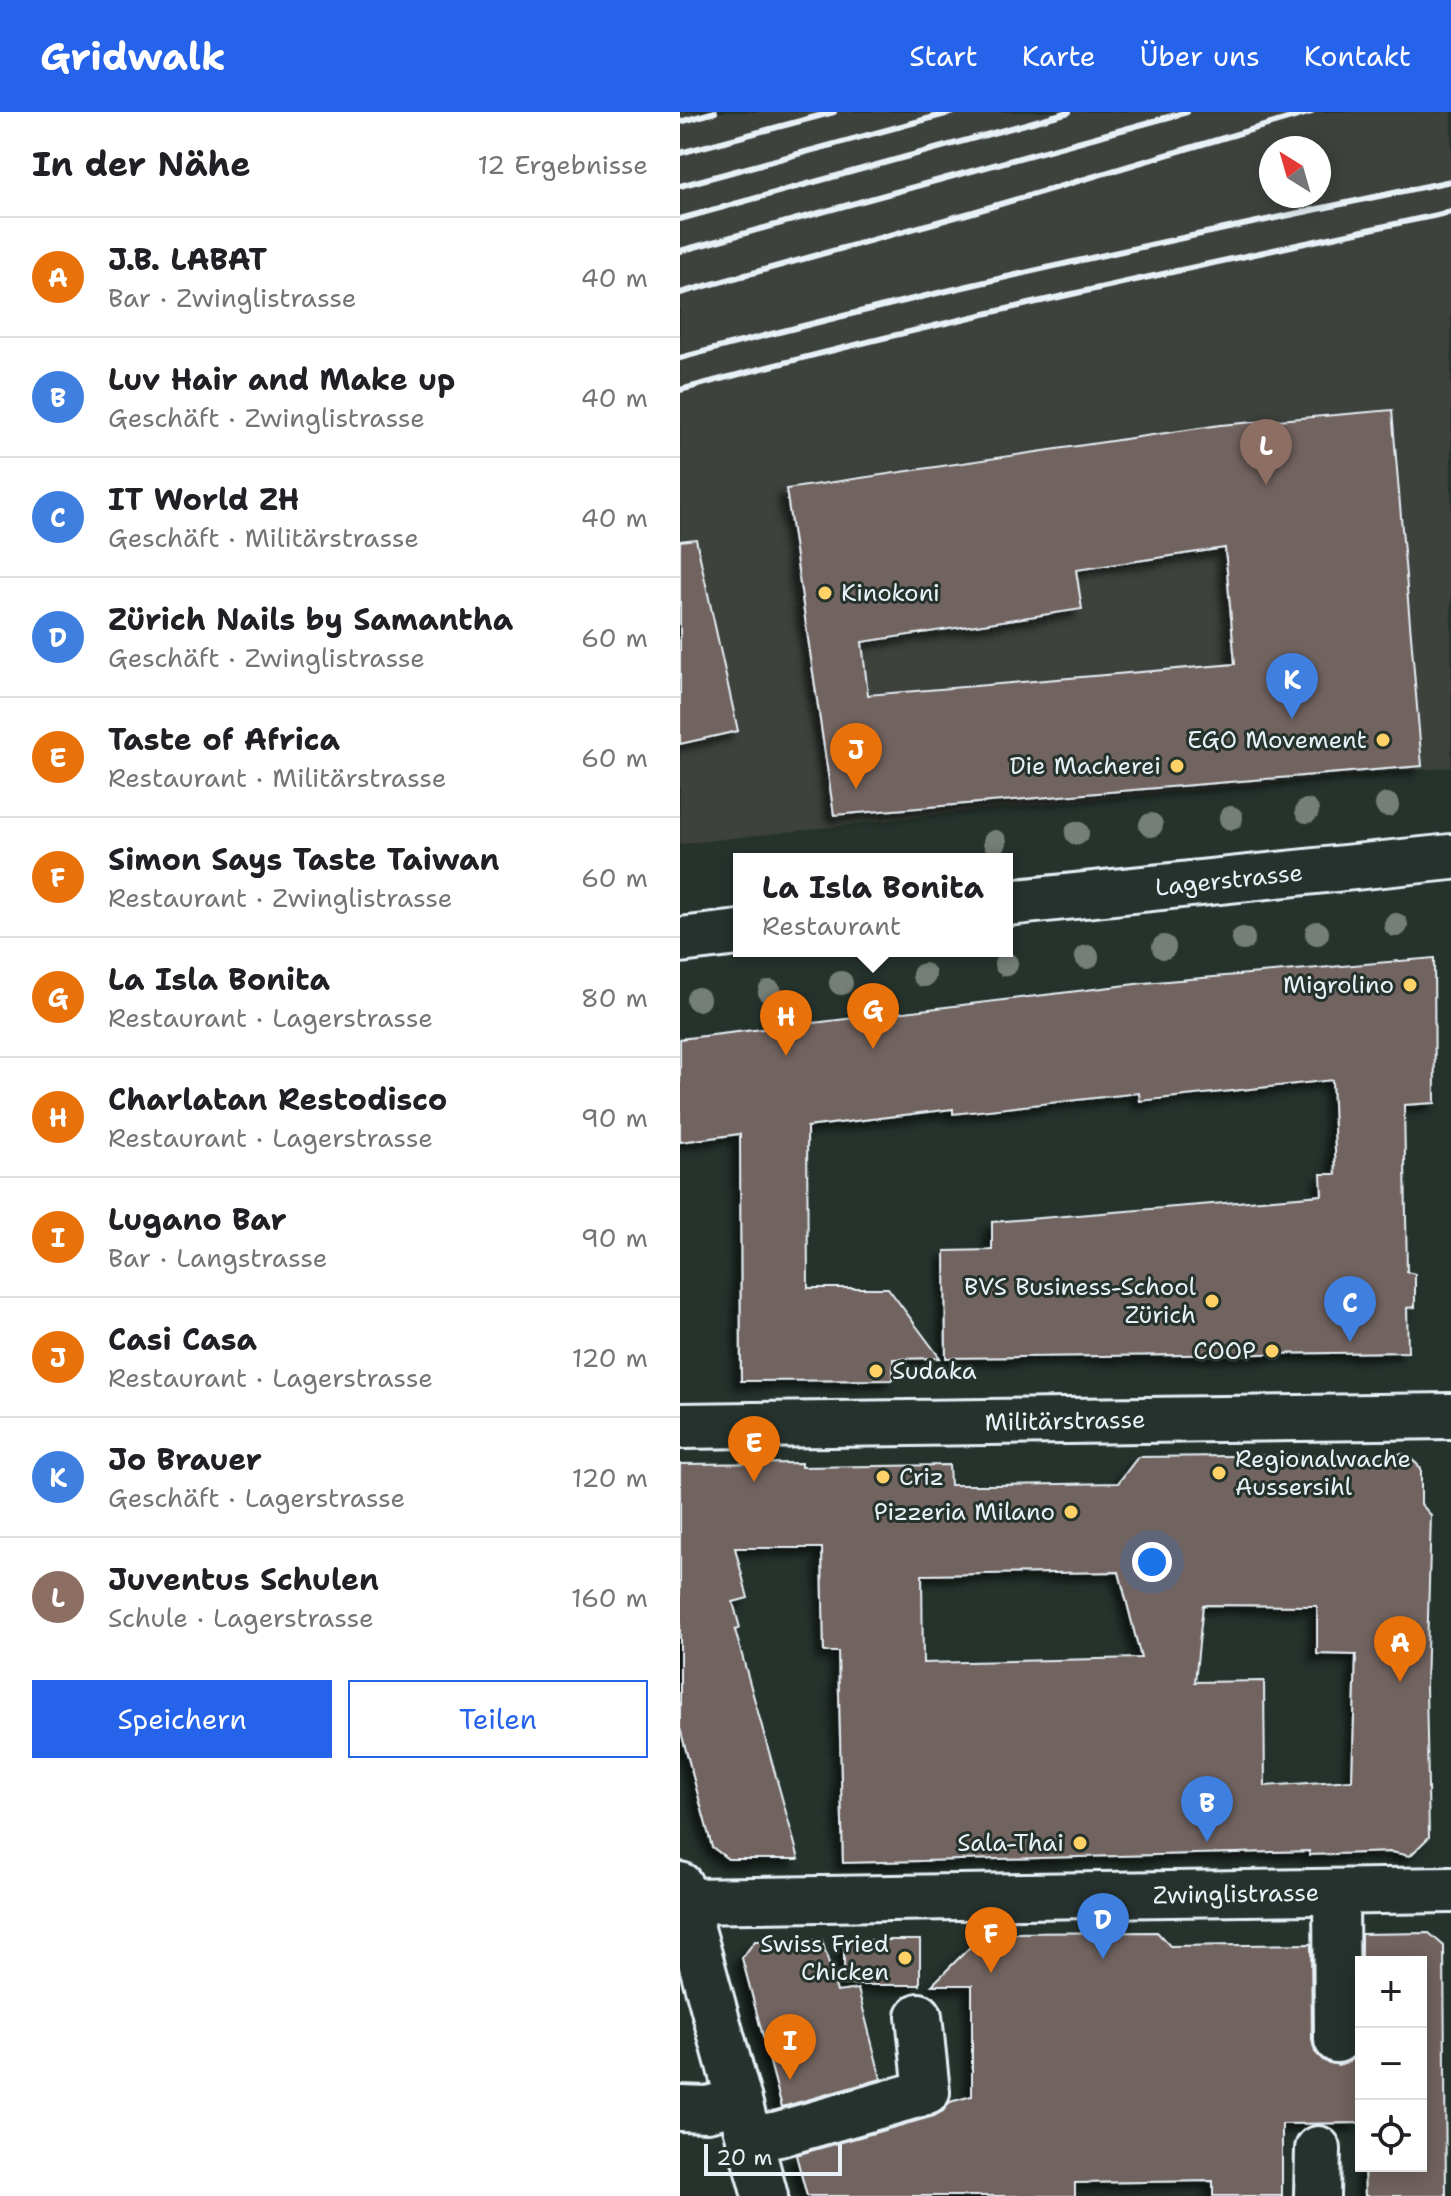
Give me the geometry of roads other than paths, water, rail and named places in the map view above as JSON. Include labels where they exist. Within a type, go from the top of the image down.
[{"type":"street","name":"Lagerstrasse","points":[[1013,902],[1451,857]]},
{"type":"street","points":[[680,940],[733,934]]},
{"type":"street","name":"Militärstrasse","points":[[680,1426],[1451,1416]]},
{"type":"street","name":"Zwinglistrasse","points":[[682,1893],[1336,1893],[1451,1890]]},
{"type":"street","points":[[682,1893],[765,2196]]},
{"type":"street","points":[[1336,1893],[1337,2040]]},
{"type":"street","points":[[680,2108],[707,2109],[779,2134],[927,2092],[919,2016]]},
{"type":"street","points":[[1317,2196],[1318,2149]]},
{"type":"railway","points":[[680,122],[715,112]]},
{"type":"railway","points":[[680,153],[834,112]]},
{"type":"railway","points":[[680,186],[953,112]]},
{"type":"railway","points":[[680,219],[1069,112]]},
{"type":"railway","points":[[680,251],[1187,112]]},
{"type":"railway","points":[[680,293],[970,213],[1311,112]]},
{"type":"railway","points":[[680,358],[968,286],[1451,181]]},
{"type":"railway","points":[[680,390],[968,318],[1451,212]]},
{"type":"place","name":"Juventus Schulen","points":[[1266,485]]},
{"type":"place","name":"Kinokoni","points":[[825,593]]},
{"type":"place","name":"Jo Brauer","points":[[1292,719]]},
{"type":"place","name":"EGO Movement","points":[[1383,740]]},
{"type":"place","name":"Die Macherei","points":[[1177,766]]},
{"type":"place","name":"Casi Casa","points":[[856,789]]},
{"type":"place","name":"Migrolino","points":[[1410,985]]},
{"type":"place","name":"La Isla Bonita","points":[[873,1049]]},
{"type":"place","name":"Charlatan Restodisco","points":[[786,1056]]},
{"type":"place","name":"BVS Business-School Zürich","points":[[1212,1301]]},
{"type":"place","name":"IT World ZH","points":[[1350,1342]]},
{"type":"place","name":"COOP","points":[[1272,1351]]},
{"type":"place","name":"Sudaka","points":[[876,1371]]},
{"type":"place","name":"Regionalwache Aussersihl","points":[[1219,1473]]},
{"type":"place","name":"Criz","points":[[883,1477]]},
{"type":"place","name":"Taste of Africa","points":[[754,1482]]},
{"type":"place","name":"Pizzeria Milano","points":[[1071,1512]]},
{"type":"place","name":"J.B. LABAT","points":[[1400,1682]]},
{"type":"place","name":"Luv Hair and Make up","points":[[1207,1842]]},
{"type":"place","name":"Sala-Thai","points":[[1080,1843]]},
{"type":"place","name":"Swiss Fried Chicken","points":[[905,1958]]},
{"type":"place","name":"Zürich Nails by Samantha","points":[[1103,1959]]},
{"type":"place","name":"Simon Says Taste Taiwan","points":[[991,1973]]},
{"type":"place","name":"Lugano Bar","points":[[790,2080]]}]
